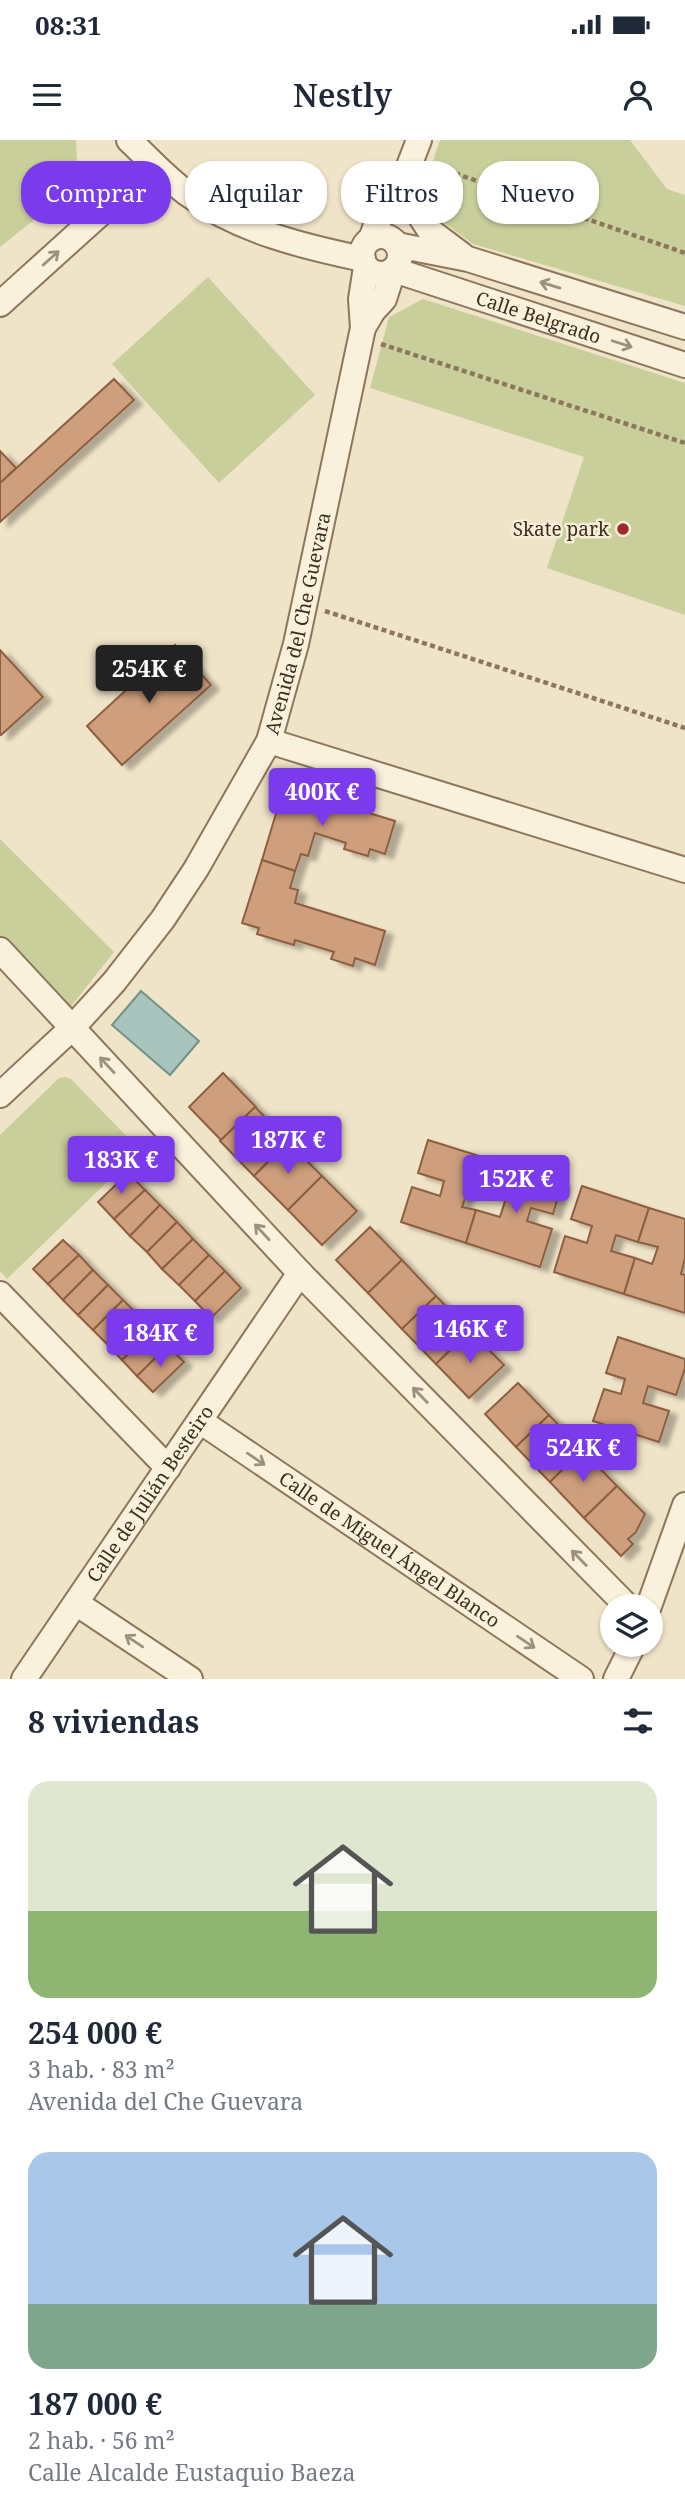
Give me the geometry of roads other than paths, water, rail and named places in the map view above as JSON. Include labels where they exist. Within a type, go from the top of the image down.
[{"type":"street","points":[[129,140],[150,161]]},
{"type":"street","points":[[365,257],[412,159]]},
{"type":"street","points":[[393,271],[400,260],[397,244],[412,159]]},
{"type":"street","name":"Calle Belgrado","points":[[412,159],[417,211],[430,231],[468,259]]},
{"type":"street","points":[[171,180],[187,194],[219,213],[267,235],[316,240],[365,257],[411,286],[430,284]]},
{"type":"street","points":[[0,304],[89,224]]},
{"type":"street","name":"Calle Belgrado","points":[[685,327],[468,259],[397,244],[388,237],[382,236],[365,257],[375,274],[383,275],[393,271],[685,365]]},
{"type":"street","name":"Avenida del Che Guevara","points":[[0,1095],[72,1028],[114,982],[163,919],[196,869],[269,741],[296,644],[362,332],[373,311],[365,257]]},
{"type":"street","points":[[269,741],[685,870]]},
{"type":"street","points":[[0,950],[300,1273],[615,1594]]},
{"type":"street","name":"Calle de Julián Besteiro","points":[[24,1679],[300,1273]]},
{"type":"street","points":[[0,1294],[168,1468]]},
{"type":"street","name":"Calle de Miguel Ángel Blanco","points":[[200,1421],[581,1679]]},
{"type":"street","points":[[653,1594],[685,1505]]},
{"type":"street","points":[[76,1603],[190,1679]]},
{"type":"street","points":[[616,1679],[627,1657]]},
{"type":"water","points":[[141,991],[199,1041],[170,1075],[112,1025]]},
{"type":"place","name":"Skate park","points":[[623,529]]}]
